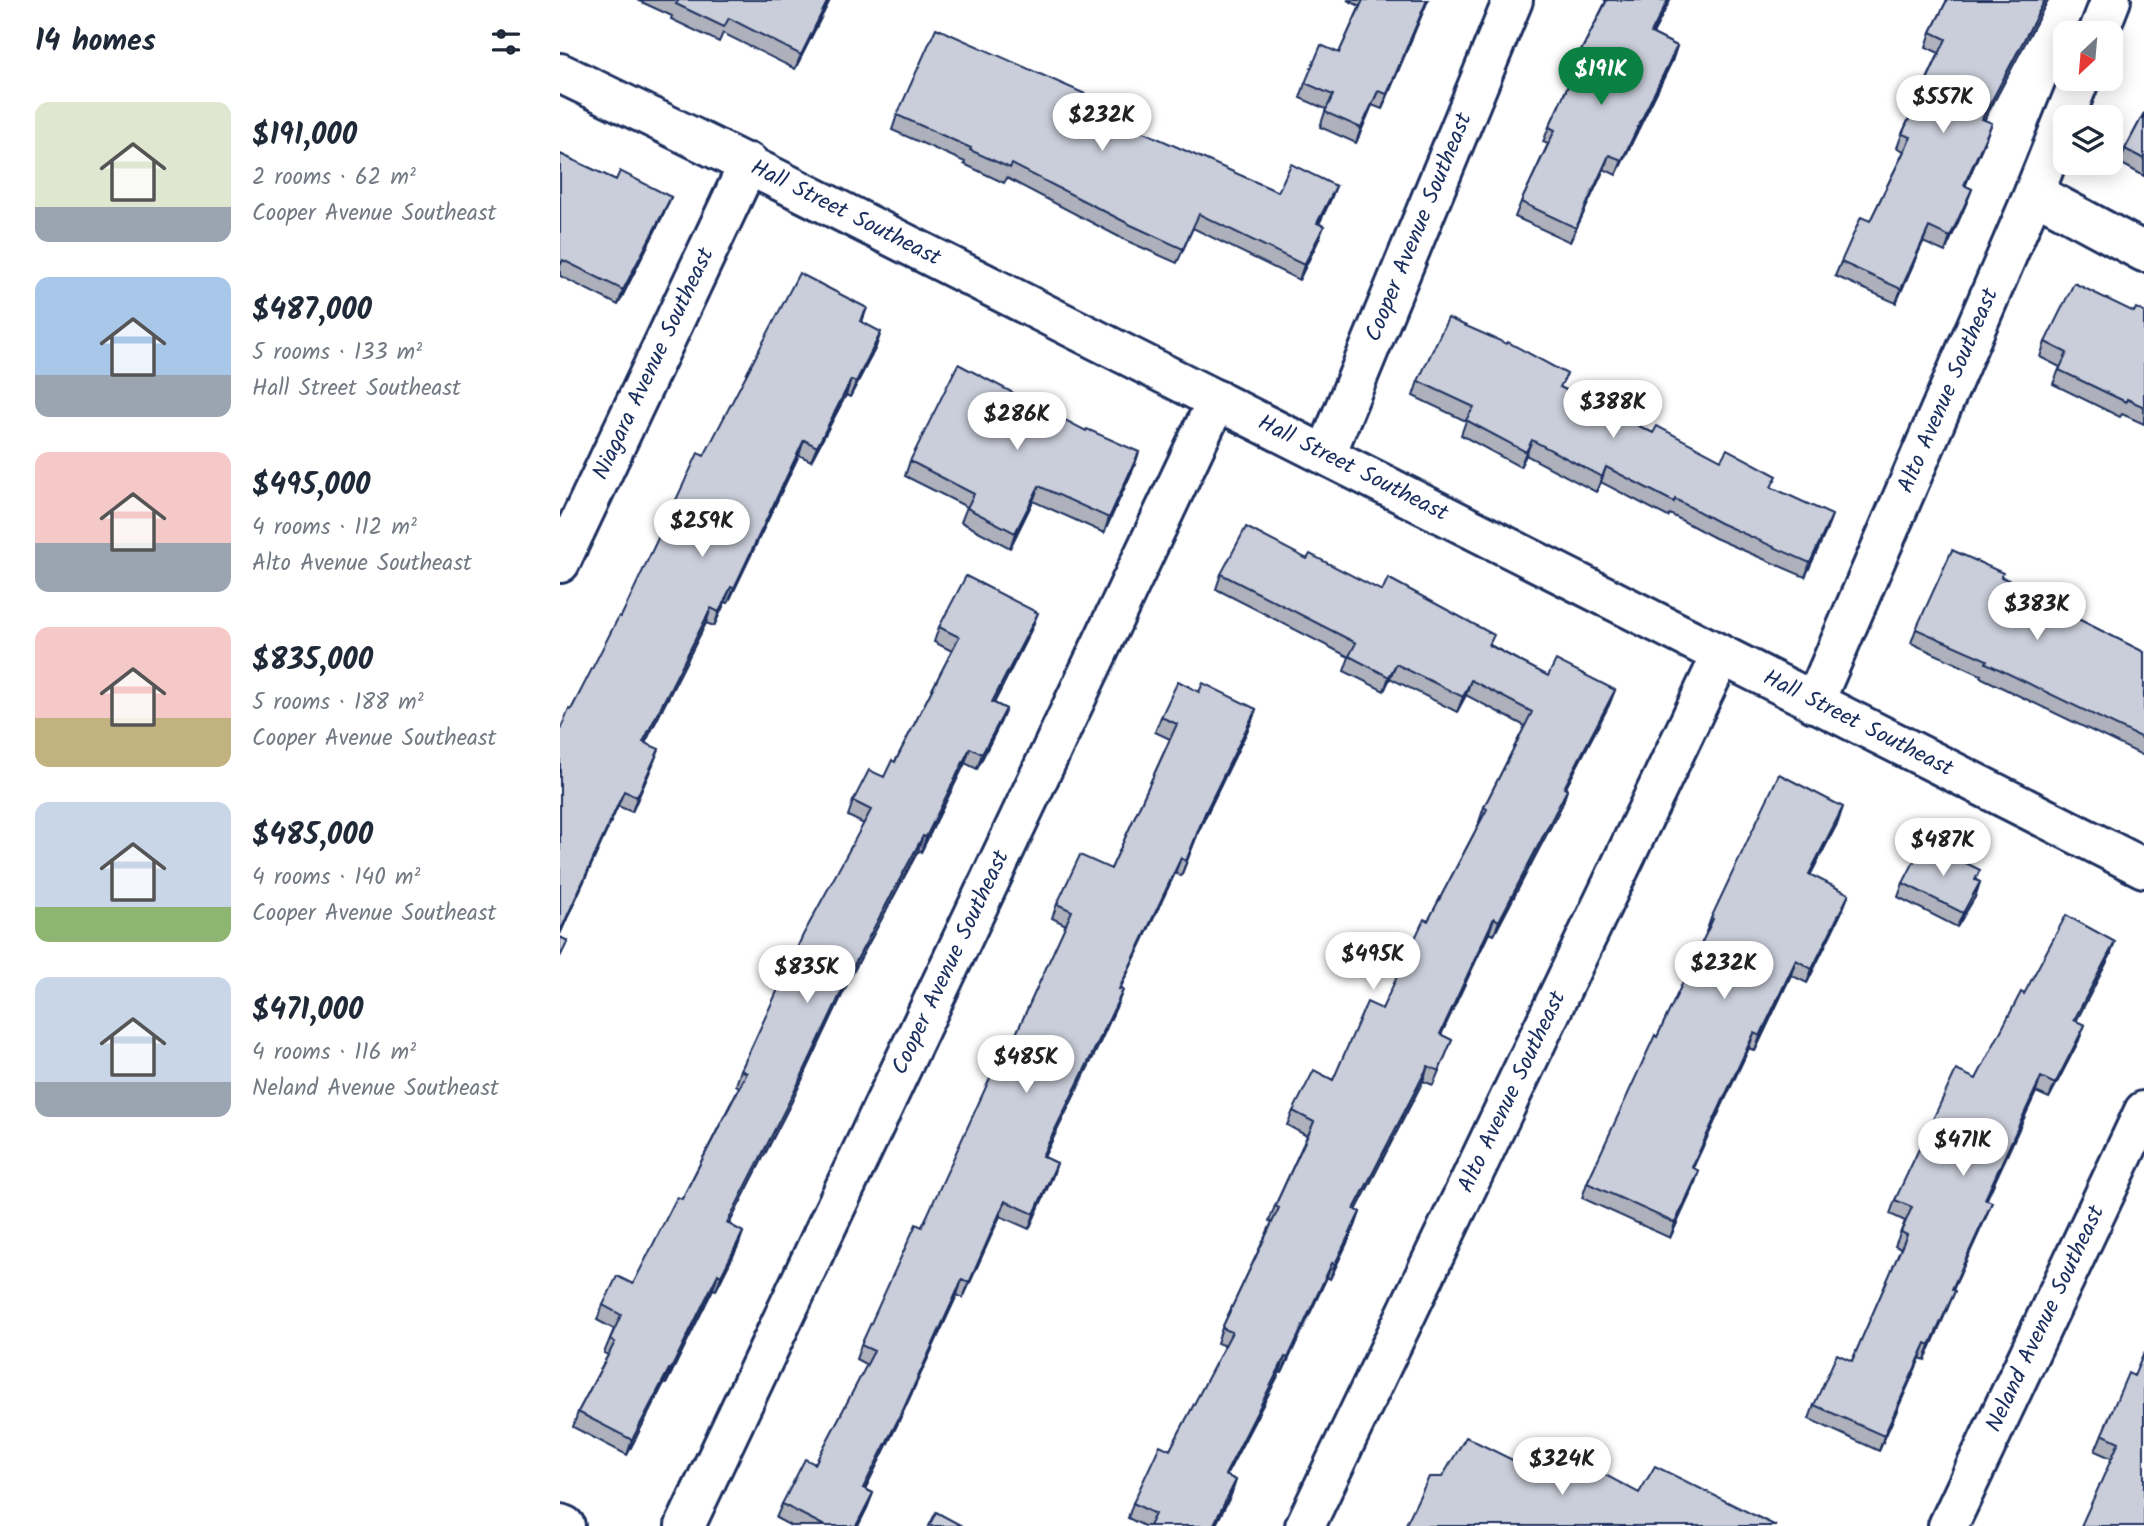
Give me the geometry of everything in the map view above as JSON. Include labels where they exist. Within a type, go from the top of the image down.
[{"type":"street","name":"Cooper Avenue Southeast","points":[[1326,454],[1513,0]]},
{"type":"street","points":[[2103,21],[2111,0]]},
{"type":"street","name":"Hall Street Southeast","points":[[560,73],[749,163],[2144,868]]},
{"type":"street","name":"Alto Avenue Southeast","points":[[1814,703],[2034,193],[2075,91]]},
{"type":"street","name":"Niagara Avenue Southeast","points":[[560,563],[749,163]]},
{"type":"street","points":[[2034,193],[2144,252]]},
{"type":"street","name":"Cooper Avenue Southeast","points":[[685,1526],[1217,400]]},
{"type":"street","name":"Alto Avenue Southeast","points":[[1305,1526],[1721,656]]},
{"type":"street","name":"Neland Avenue Southeast","points":[[1948,1526],[2144,1111]]},
{"type":"building","points":[[675,0],[828,0],[801,55],[729,18],[724,27],[676,4],[678,1]]},
{"type":"building","points":[[1363,0],[1427,0],[1387,94],[1378,91],[1361,128],[1325,112],[1333,95],[1305,83],[1321,45],[1339,53]]},
{"type":"building","points":[[1607,0],[1668,0],[1651,33],[1677,46],[1622,160],[1609,155],[1576,228],[1521,202],[1555,130],[1549,127],[1582,56],[1579,55]]},
{"type":"building","points":[[1947,0],[2045,0],[1982,119],[1992,123],[1964,185],[1972,189],[1950,237],[1929,227],[1901,289],[1841,262],[1861,217],[1870,221],[1911,137],[1902,134],[1946,39],[1931,32]]},
{"type":"building","points":[[936,28],[1117,108],[1112,118],[1278,192],[1291,164],[1336,186],[1317,223],[1324,226],[1304,265],[1199,214],[1183,249],[1012,164],[1010,168],[897,115]]},
{"type":"building","points":[[2144,113],[2144,159],[2125,149]]},
{"type":"building","points":[[560,154],[616,180],[620,171],[671,197],[623,290],[563,260],[560,266]]},
{"type":"building","points":[[799,273],[867,308],[860,321],[881,332],[856,382],[851,380],[817,447],[804,440],[734,588],[731,587],[719,612],[711,608],[643,742],[659,749],[637,797],[624,791],[560,932],[560,730],[619,616],[621,617],[698,453],[704,456]]},
{"type":"building","points":[[2074,283],[2134,312],[2136,308],[2144,312],[2144,407],[2127,399],[2126,402],[2059,370],[2067,353],[2045,342]]},
{"type":"building","points":[[1448,318],[1507,344],[1508,342],[1567,374],[1560,387],[1653,433],[1657,426],[1721,460],[1727,449],[1777,476],[1771,487],[1832,515],[1810,563],[1720,523],[1675,499],[1674,502],[1606,467],[1602,477],[1532,440],[1526,452],[1466,420],[1474,407],[1418,381]]},
{"type":"building","points":[[958,364],[1086,431],[1087,429],[1139,452],[1109,518],[1039,486],[1015,533],[967,508],[974,494],[910,461]]},
{"type":"building","points":[[1246,527],[1307,559],[1310,554],[1382,591],[1388,578],[1494,635],[1489,645],[1548,676],[1556,660],[1615,690],[1499,921],[1494,918],[1440,1034],[1452,1040],[1439,1071],[1428,1066],[1354,1209],[1360,1212],[1335,1264],[1332,1263],[1288,1358],[1285,1357],[1225,1475],[1236,1480],[1213,1526],[1149,1526],[1155,1514],[1133,1503],[1160,1445],[1170,1450],[1232,1332],[1222,1328],[1279,1208],[1275,1206],[1314,1122],[1293,1111],[1314,1070],[1333,1080],[1367,1002],[1382,1009],[1424,919],[1428,921],[1487,809],[1484,807],[1532,712],[1471,680],[1463,697],[1396,664],[1389,677],[1349,656],[1356,643],[1221,574]]},
{"type":"building","points":[[1952,550],[2003,573],[2001,577],[2068,608],[2066,613],[2144,652],[2144,739],[1986,663],[1987,660],[1916,629]]},
{"type":"building","points":[[966,576],[1038,613],[992,702],[1006,709],[982,754],[970,748],[926,837],[923,836],[855,963],[797,1086],[727,1223],[743,1232],[721,1276],[718,1274],[632,1440],[578,1412],[615,1342],[610,1339],[621,1315],[603,1305],[617,1276],[633,1284],[677,1197],[682,1199],[747,1073],[741,1070],[803,935],[871,810],[853,801],[869,770],[884,777],[892,760],[895,762],[959,637],[939,627]]},
{"type":"building","points":[[1178,681],[1199,692],[1203,683],[1256,709],[1205,813],[1186,861],[1181,858],[1119,989],[1123,990],[1042,1156],[1057,1163],[1034,1214],[1005,1201],[969,1283],[962,1280],[903,1410],[863,1488],[873,1493],[856,1526],[825,1526],[782,1504],[805,1459],[815,1464],[874,1351],[861,1345],[916,1224],[922,1227],[1001,1054],[1006,1056],[1072,911],[1057,904],[1080,855],[1111,869],[1177,724],[1161,717]]},
{"type":"building","points":[[1779,774],[1843,807],[1809,874],[1849,894],[1812,969],[1796,960],[1760,1036],[1754,1033],[1692,1167],[1699,1171],[1675,1223],[1587,1183]]},
{"type":"building","points":[[1924,842],[1980,870],[1975,880],[1980,882],[1963,913],[1903,883]]},
{"type":"building","points":[[2066,915],[2115,942],[2074,1020],[2085,1025],[2055,1084],[2041,1077],[1985,1199],[1992,1202],[1952,1289],[1955,1291],[1930,1345],[1926,1343],[1884,1436],[1814,1405],[1837,1354],[1852,1361],[1907,1235],[1901,1232],[1912,1207],[1895,1200],[1956,1070],[1976,1079],[2021,992],[2024,994]]},
{"type":"building","points":[[560,937],[568,941],[560,957]]},
{"type":"building","points":[[2144,1353],[2144,1526],[2081,1526],[2119,1442],[2102,1434],[2128,1373],[2134,1376]]},
{"type":"building","points":[[1466,1437],[1539,1473],[1553,1447],[1639,1493],[1655,1466],[1776,1526],[1405,1526],[1429,1477],[1442,1477]]},
{"type":"building","points":[[936,1512],[962,1526],[929,1526]]}]
